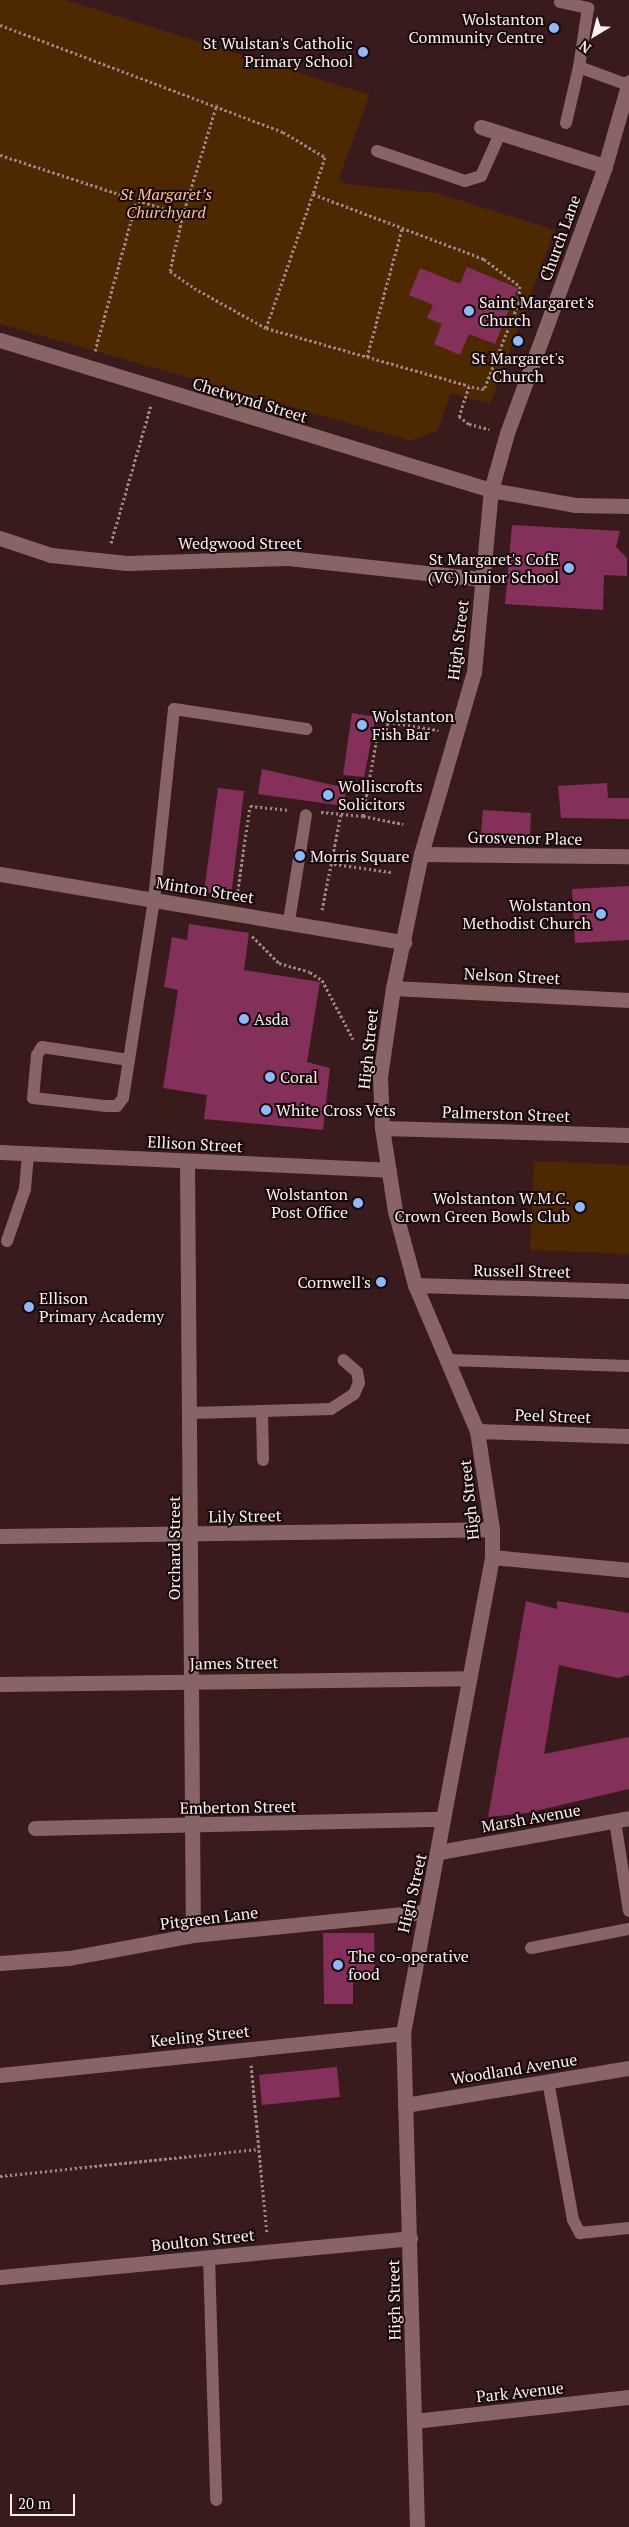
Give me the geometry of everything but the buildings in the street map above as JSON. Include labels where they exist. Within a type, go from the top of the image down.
[{"type":"street","name":"Church Lane","points":[[491,490],[507,433],[605,166],[629,84]]},
{"type":"street","points":[[481,127],[605,166]]},
{"type":"street","name":"Chetwynd Street","points":[[0,340],[89,370],[491,490],[575,505],[629,506]]},
{"type":"street","name":"High Street","points":[[417,2527],[404,2033],[423,1912],[439,1852],[443,1819],[492,1557],[492,1529],[477,1431],[415,1286],[389,1170],[382,1128],[380,1077],[392,988],[404,942],[421,854],[474,672],[491,490]]},
{"type":"street","name":"Wedgwood Street","points":[[0,538],[51,554],[106,561],[288,558],[482,579]]},
{"type":"street","name":"Grosvenor Place","points":[[421,854],[629,856]]},
{"type":"street","name":"Minton Street","points":[[0,874],[404,942]]},
{"type":"street","name":"Nelson Street","points":[[392,988],[629,1000]]},
{"type":"street","name":"Palmerston Street","points":[[382,1128],[629,1135]]},
{"type":"street","name":"Ellison Street","points":[[0,1152],[389,1170]]},
{"type":"street","name":"Orchard Street","points":[[187,1162],[193,1534],[190,1682],[194,1826],[192,1935]]},
{"type":"street","name":"Russell Street","points":[[415,1286],[629,1291]]},
{"type":"street","name":"Peel Street","points":[[477,1431],[629,1436]]},
{"type":"street","name":"Lily Street","points":[[0,1536],[492,1529]]},
{"type":"street","points":[[492,1557],[629,1570]]},
{"type":"street","name":"James Street","points":[[0,1684],[469,1678]]},
{"type":"street","name":"Emberton Street","points":[[35,1828],[194,1826],[443,1819]]},
{"type":"street","name":"Marsh Avenue","points":[[439,1852],[622,1819]]},
{"type":"street","name":"Pitgreen Lane","points":[[0,1963],[69,1958],[192,1935],[423,1912]]},
{"type":"street","name":"Keeling Street","points":[[0,2075],[404,2033]]},
{"type":"street","name":"Woodland Avenue","points":[[405,2105],[629,2068]]},
{"type":"street","name":"Boulton Street","points":[[0,2277],[410,2238]]},
{"type":"street","name":"Park Avenue","points":[[414,2421],[629,2398]]},
{"type":"lane","points":[[560,2],[588,8],[579,67],[566,123]]},
{"type":"lane","points":[[579,67],[629,84]]},
{"type":"lane","points":[[377,151],[465,181],[481,176],[500,134]]},
{"type":"lane","points":[[129,1060],[42,1047],[37,1055],[33,1098],[117,1106],[124,1098],[154,900],[174,709],[307,729]]},
{"type":"lane","points":[[288,921],[305,812]]},
{"type":"lane","points":[[7,1241],[25,1189],[28,1154]]},
{"type":"lane","points":[[191,1413],[332,1409],[343,1403],[359,1383],[357,1372],[343,1360]]},
{"type":"lane","points":[[448,1360],[629,1366]]},
{"type":"lane","points":[[262,1412],[263,1460]]},
{"type":"lane","points":[[622,1819],[629,1911]]},
{"type":"lane","points":[[531,1948],[629,1929]]},
{"type":"lane","points":[[548,2081],[573,2220],[580,2233],[629,2228]]},
{"type":"lane","points":[[209,2257],[216,2500]]},
{"type":"path","points":[[0,25],[217,104],[283,132],[325,157],[314,194],[266,328]]},
{"type":"path","points":[[217,104],[183,215],[170,271],[266,328],[468,386],[484,388],[519,302],[520,286],[484,259],[314,194]]},
{"type":"path","points":[[0,155],[183,215]]},
{"type":"path","points":[[89,370],[137,200]]},
{"type":"path","points":[[367,358],[402,228]]},
{"type":"path","points":[[468,386],[459,416],[469,424],[507,433]]},
{"type":"path","points":[[106,561],[156,390]]},
{"type":"path","points":[[363,816],[378,737],[385,735],[388,722],[441,730]]},
{"type":"path","points":[[237,897],[250,806],[363,816],[403,824]]},
{"type":"path","points":[[322,911],[334,864],[341,814]]},
{"type":"path","points":[[334,864],[391,872]]},
{"type":"path","points":[[252,935],[279,963],[310,972],[322,980],[353,1039]]},
{"type":"path","points":[[250,2049],[256,2149],[269,2251]]},
{"type":"path","points":[[0,2176],[256,2149]]},
{"type":"green space","name":"St Margaret’s Churchyard","points":[[0,0],[66,0],[370,95],[339,178],[345,184],[437,193],[555,230],[490,404],[451,393],[438,430],[411,441],[0,324]]},
{"type":"green space","name":"Wolstanton W.M.C. Crown Green Bowls Club","points":[[534,1161],[629,1165],[629,1254],[530,1250]]},
{"type":"place","name":"Wolstanton Community Centre","points":[[554,28]]},
{"type":"place","name":"St Wulstan's Catholic Primary School","points":[[363,52]]},
{"type":"place","name":"Saint Margaret's Church","points":[[469,311]]},
{"type":"place","name":"St Margaret's Church","points":[[518,341]]},
{"type":"place","name":"St Margaret's CofE (VC) Junior School","points":[[569,568]]},
{"type":"place","name":"Wolstanton Fish Bar","points":[[362,725]]},
{"type":"place","name":"Wolliscrofts Solicitors","points":[[328,795]]},
{"type":"place","name":"Morris Square","points":[[300,856]]},
{"type":"place","name":"Wolstanton Methodist Church","points":[[601,914]]},
{"type":"place","name":"Asda","points":[[244,1019]]},
{"type":"place","name":"Coral","points":[[270,1077]]},
{"type":"place","name":"White Cross Vets","points":[[266,1110]]},
{"type":"place","name":"Wolstanton Post Office","points":[[358,1203]]},
{"type":"place","name":"Wolstanton W.M.C. Crown Green Bowls Club","points":[[580,1207]]},
{"type":"place","name":"Cornwell's","points":[[381,1282]]},
{"type":"place","name":"Ellison Primary Academy","points":[[29,1307]]},
{"type":"place","name":"The co-operative food","points":[[338,1965]]}]
